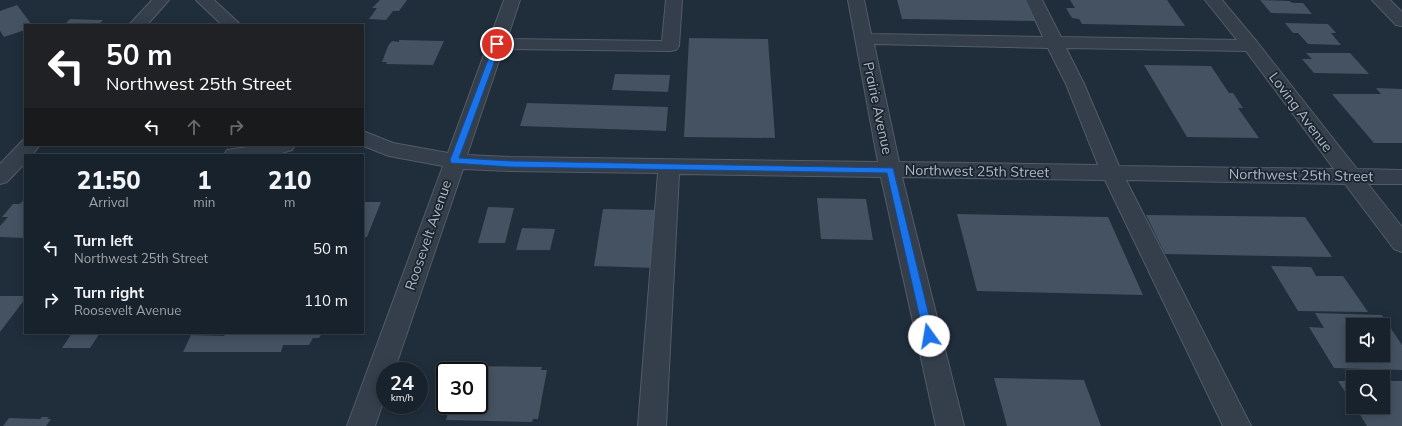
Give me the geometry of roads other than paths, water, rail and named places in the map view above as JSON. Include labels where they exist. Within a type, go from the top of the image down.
[{"type":"street","points":[[139,24],[161,0]]},
{"type":"street","points":[[204,0],[231,24]]},
{"type":"street","name":"Roosevelt Avenue","points":[[361,426],[454,160],[512,0]]},
{"type":"street","points":[[497,44],[670,46],[674,0]]},
{"type":"street","name":"Prairie Avenue","points":[[856,0],[890,170],[950,426]]},
{"type":"street","points":[[1034,0],[1075,84],[1112,173],[1237,426]]},
{"type":"street","name":"Loving Avenue","points":[[1213,0],[1251,46],[1402,243]]},
{"type":"street","points":[[1380,0],[1402,21]]},
{"type":"street","points":[[864,39],[1056,44],[1251,46]]},
{"type":"street","name":"Northwest 25th Street","points":[[364,138],[389,149],[454,160],[511,164],[1402,177]]},
{"type":"street","points":[[246,154],[258,153],[282,146]]},
{"type":"street","points":[[0,177],[18,154]]},
{"type":"street","points":[[652,426],[669,167]]}]
